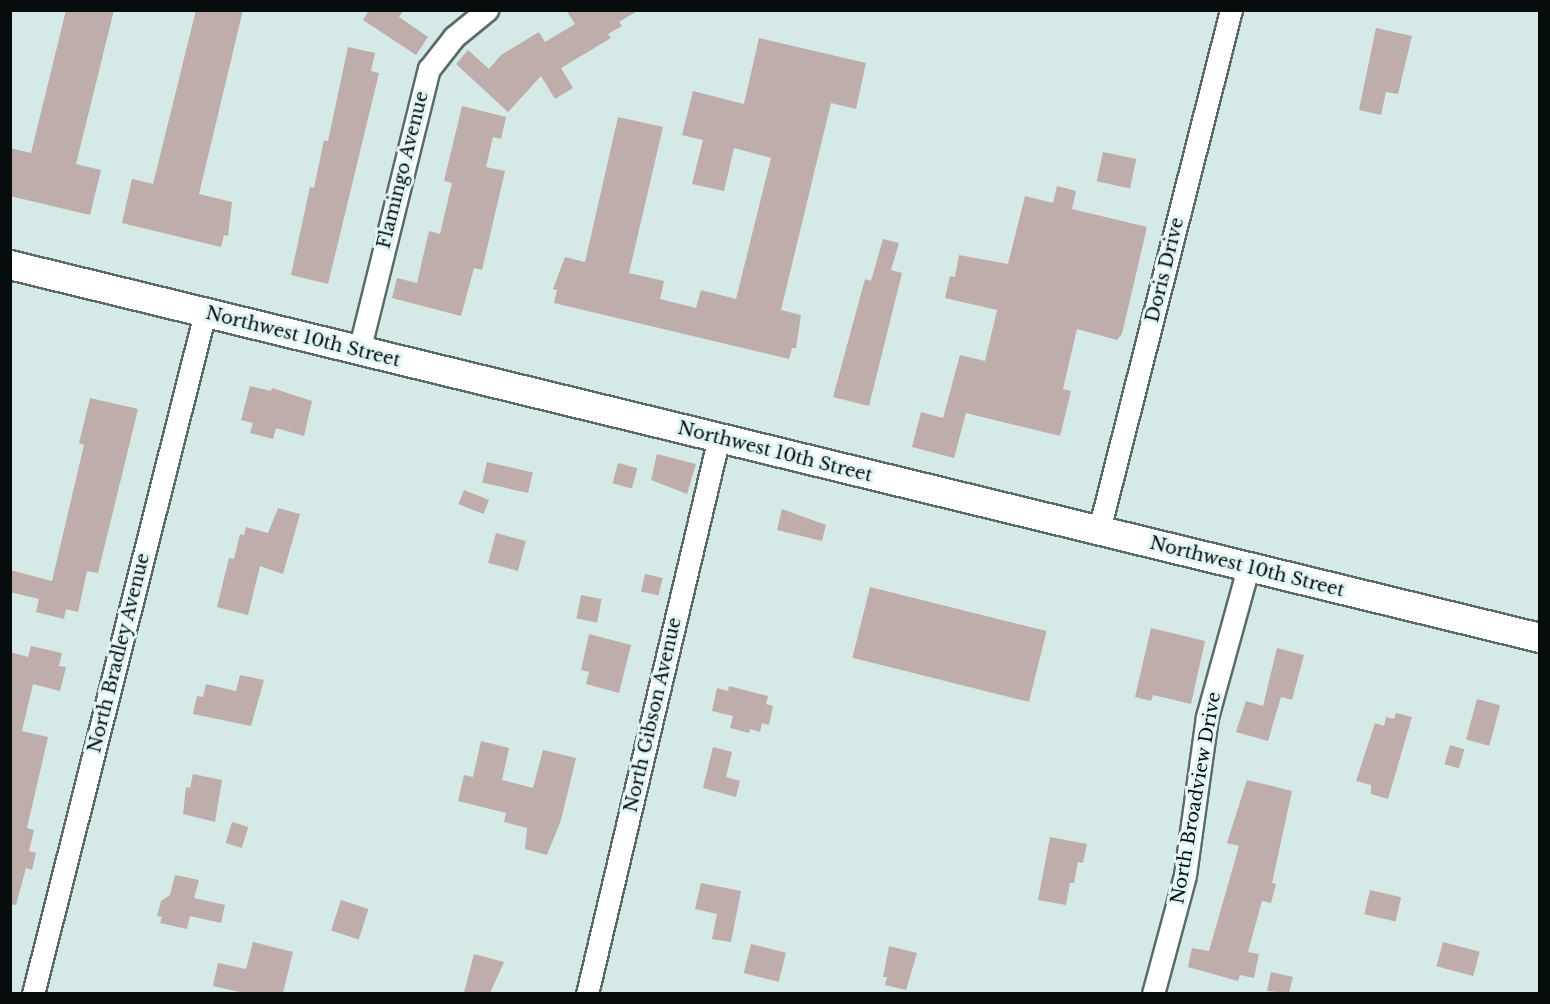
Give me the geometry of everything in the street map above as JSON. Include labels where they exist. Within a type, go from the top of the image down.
[{"type":"main road","name":"Northwest 10th Street","points":[[10,266],[1539,638]]},
{"type":"street","name":"Flamingo Avenue","points":[[359,351],[429,69],[454,37],[487,10]]},
{"type":"street","name":"Doris Drive","points":[[1099,530],[1231,10]]},
{"type":"street","name":"North Bradley Avenue","points":[[33,993],[205,313]]},
{"type":"street","name":"North Gibson Avenue","points":[[587,993],[718,437]]},
{"type":"street","name":"North Broadview Drive","points":[[1153,993],[1185,875],[1207,717],[1248,568]]},
{"type":"building","points":[[66,10],[114,10],[76,164],[101,170],[90,215],[10,196],[10,148],[31,153]]},
{"type":"building","points":[[196,10],[243,10],[199,194],[232,202],[228,236],[224,235],[221,247],[122,223],[132,179],[153,184]]},
{"type":"building","points":[[369,10],[404,10],[399,17],[428,37],[416,55],[363,20]]},
{"type":"building","points":[[566,10],[639,10],[619,22],[622,26],[608,34],[611,38],[561,68],[573,88],[555,99],[541,76],[508,112],[456,64],[468,50],[489,69],[501,55],[539,32],[545,42],[575,24]]},
{"type":"building","points":[[1376,28],[1412,36],[1398,94],[1386,92],[1381,115],[1359,110]]},
{"type":"building","points":[[759,38],[866,63],[856,109],[831,103],[781,310],[801,315],[796,348],[792,348],[789,359],[554,303],[557,290],[553,289],[565,257],[585,262],[618,117],[663,127],[629,273],[664,281],[660,299],[696,308],[701,290],[736,299],[771,158],[734,148],[724,191],[692,184],[703,140],[682,135],[693,91],[744,104]]},
{"type":"building","points":[[348,47],[375,53],[371,71],[379,73],[328,284],[291,275],[310,187],[314,188],[324,140],[328,141]]},
{"type":"building","points":[[462,106],[506,117],[501,139],[493,137],[486,167],[505,171],[482,270],[474,268],[461,316],[392,298],[397,278],[417,283],[429,231],[440,234],[452,183],[444,181]]},
{"type":"building","points":[[1103,152],[1136,159],[1130,188],[1097,181]]},
{"type":"building","points":[[1057,186],[1076,191],[1072,209],[1147,227],[1122,334],[1117,340],[1077,329],[1063,389],[1071,391],[1060,436],[966,413],[954,458],[912,447],[921,412],[943,418],[960,355],[985,361],[997,310],[945,298],[950,276],[955,277],[959,255],[1008,264],[1025,196],[1053,203]]},
{"type":"building","points":[[883,239],[899,243],[891,270],[902,273],[869,406],[833,397],[865,279],[871,281]]},
{"type":"building","points":[[250,386],[271,391],[272,388],[312,401],[304,436],[276,428],[273,439],[250,433],[253,423],[241,420]]},
{"type":"building","points":[[90,398],[138,409],[98,573],[87,571],[78,612],[66,609],[64,619],[36,612],[39,599],[10,592],[10,570],[52,581],[84,445],[79,443]]},
{"type":"building","points":[[657,454],[696,464],[687,494],[651,480]]},
{"type":"building","points":[[487,462],[533,473],[528,493],[482,482]]},
{"type":"building","points":[[618,463],[637,468],[632,488],[613,483]]},
{"type":"building","points":[[464,490],[489,500],[483,514],[458,504]]},
{"type":"building","points":[[278,508],[300,514],[283,574],[260,566],[248,615],[217,607],[229,558],[234,559],[240,534],[244,535],[246,527],[268,533]]},
{"type":"building","points":[[782,509],[826,525],[822,541],[777,530]]},
{"type":"building","points":[[496,533],[526,541],[518,571],[488,563]]},
{"type":"building","points":[[645,574],[663,578],[658,596],[641,592]]},
{"type":"building","points":[[870,587],[1047,631],[1029,702],[852,658]]},
{"type":"building","points":[[581,595],[602,599],[597,623],[576,619]]},
{"type":"building","points":[[1151,628],[1205,641],[1191,704],[1153,695],[1151,701],[1135,697]]},
{"type":"building","points":[[589,634],[631,645],[619,693],[586,684],[589,672],[581,670]]},
{"type":"building","points":[[31,646],[62,653],[59,666],[66,667],[60,691],[33,684],[22,731],[48,737],[27,828],[34,830],[29,851],[36,853],[32,870],[26,868],[16,905],[10,904],[10,652],[28,657]]},
{"type":"building","points":[[1277,648],[1304,655],[1292,700],[1281,697],[1268,741],[1236,732],[1246,701],[1263,706]]},
{"type":"building","points":[[240,675],[264,680],[251,726],[193,714],[197,696],[203,697],[206,684],[236,691]]},
{"type":"building","points":[[729,686],[768,696],[766,704],[773,706],[769,725],[762,723],[760,732],[750,729],[749,733],[730,728],[733,716],[712,711],[717,688],[728,691]]},
{"type":"building","points":[[1477,699],[1500,705],[1489,746],[1466,740]]},
{"type":"building","points":[[1396,713],[1412,717],[1388,799],[1371,794],[1371,785],[1356,781],[1375,723],[1384,726],[1386,717],[1394,719]]},
{"type":"building","points":[[481,741],[509,748],[502,780],[533,788],[543,750],[576,758],[561,820],[547,855],[525,849],[527,828],[504,822],[506,813],[458,801],[464,775],[473,777]]},
{"type":"building","points":[[1450,745],[1464,749],[1459,768],[1444,764]]},
{"type":"building","points":[[713,747],[732,752],[726,777],[740,781],[736,797],[703,788]]},
{"type":"building","points":[[193,774],[222,780],[215,822],[183,814],[186,787],[190,788]]},
{"type":"building","points":[[1247,780],[1292,791],[1272,883],[1276,884],[1271,903],[1262,901],[1248,952],[1259,954],[1254,978],[1240,975],[1238,981],[1188,967],[1192,948],[1209,951],[1239,846],[1227,843]]},
{"type":"building","points":[[232,822],[248,827],[242,848],[226,843]]},
{"type":"building","points":[[1050,837],[1087,844],[1083,863],[1078,862],[1074,883],[1070,883],[1066,905],[1038,900]]},
{"type":"building","points":[[175,875],[199,880],[194,898],[225,905],[221,923],[190,916],[187,929],[160,923],[162,917],[157,916],[161,901],[170,895]]},
{"type":"building","points":[[701,883],[741,891],[731,942],[712,939],[717,914],[695,909]]},
{"type":"building","points":[[1370,890],[1401,897],[1396,922],[1364,914]]},
{"type":"building","points":[[341,900],[369,909],[359,939],[331,930]]},
{"type":"building","points":[[253,942],[293,952],[283,993],[244,993],[213,986],[218,963],[246,969]]},
{"type":"building","points":[[1443,942],[1480,952],[1473,976],[1437,966]]},
{"type":"building","points":[[751,944],[786,953],[779,982],[744,973]]},
{"type":"building","points":[[889,946],[917,953],[906,990],[885,985],[887,977],[883,977]]},
{"type":"building","points":[[474,954],[504,962],[490,993],[464,993]]},
{"type":"building","points":[[1271,972],[1293,977],[1289,993],[1267,991]]}]
